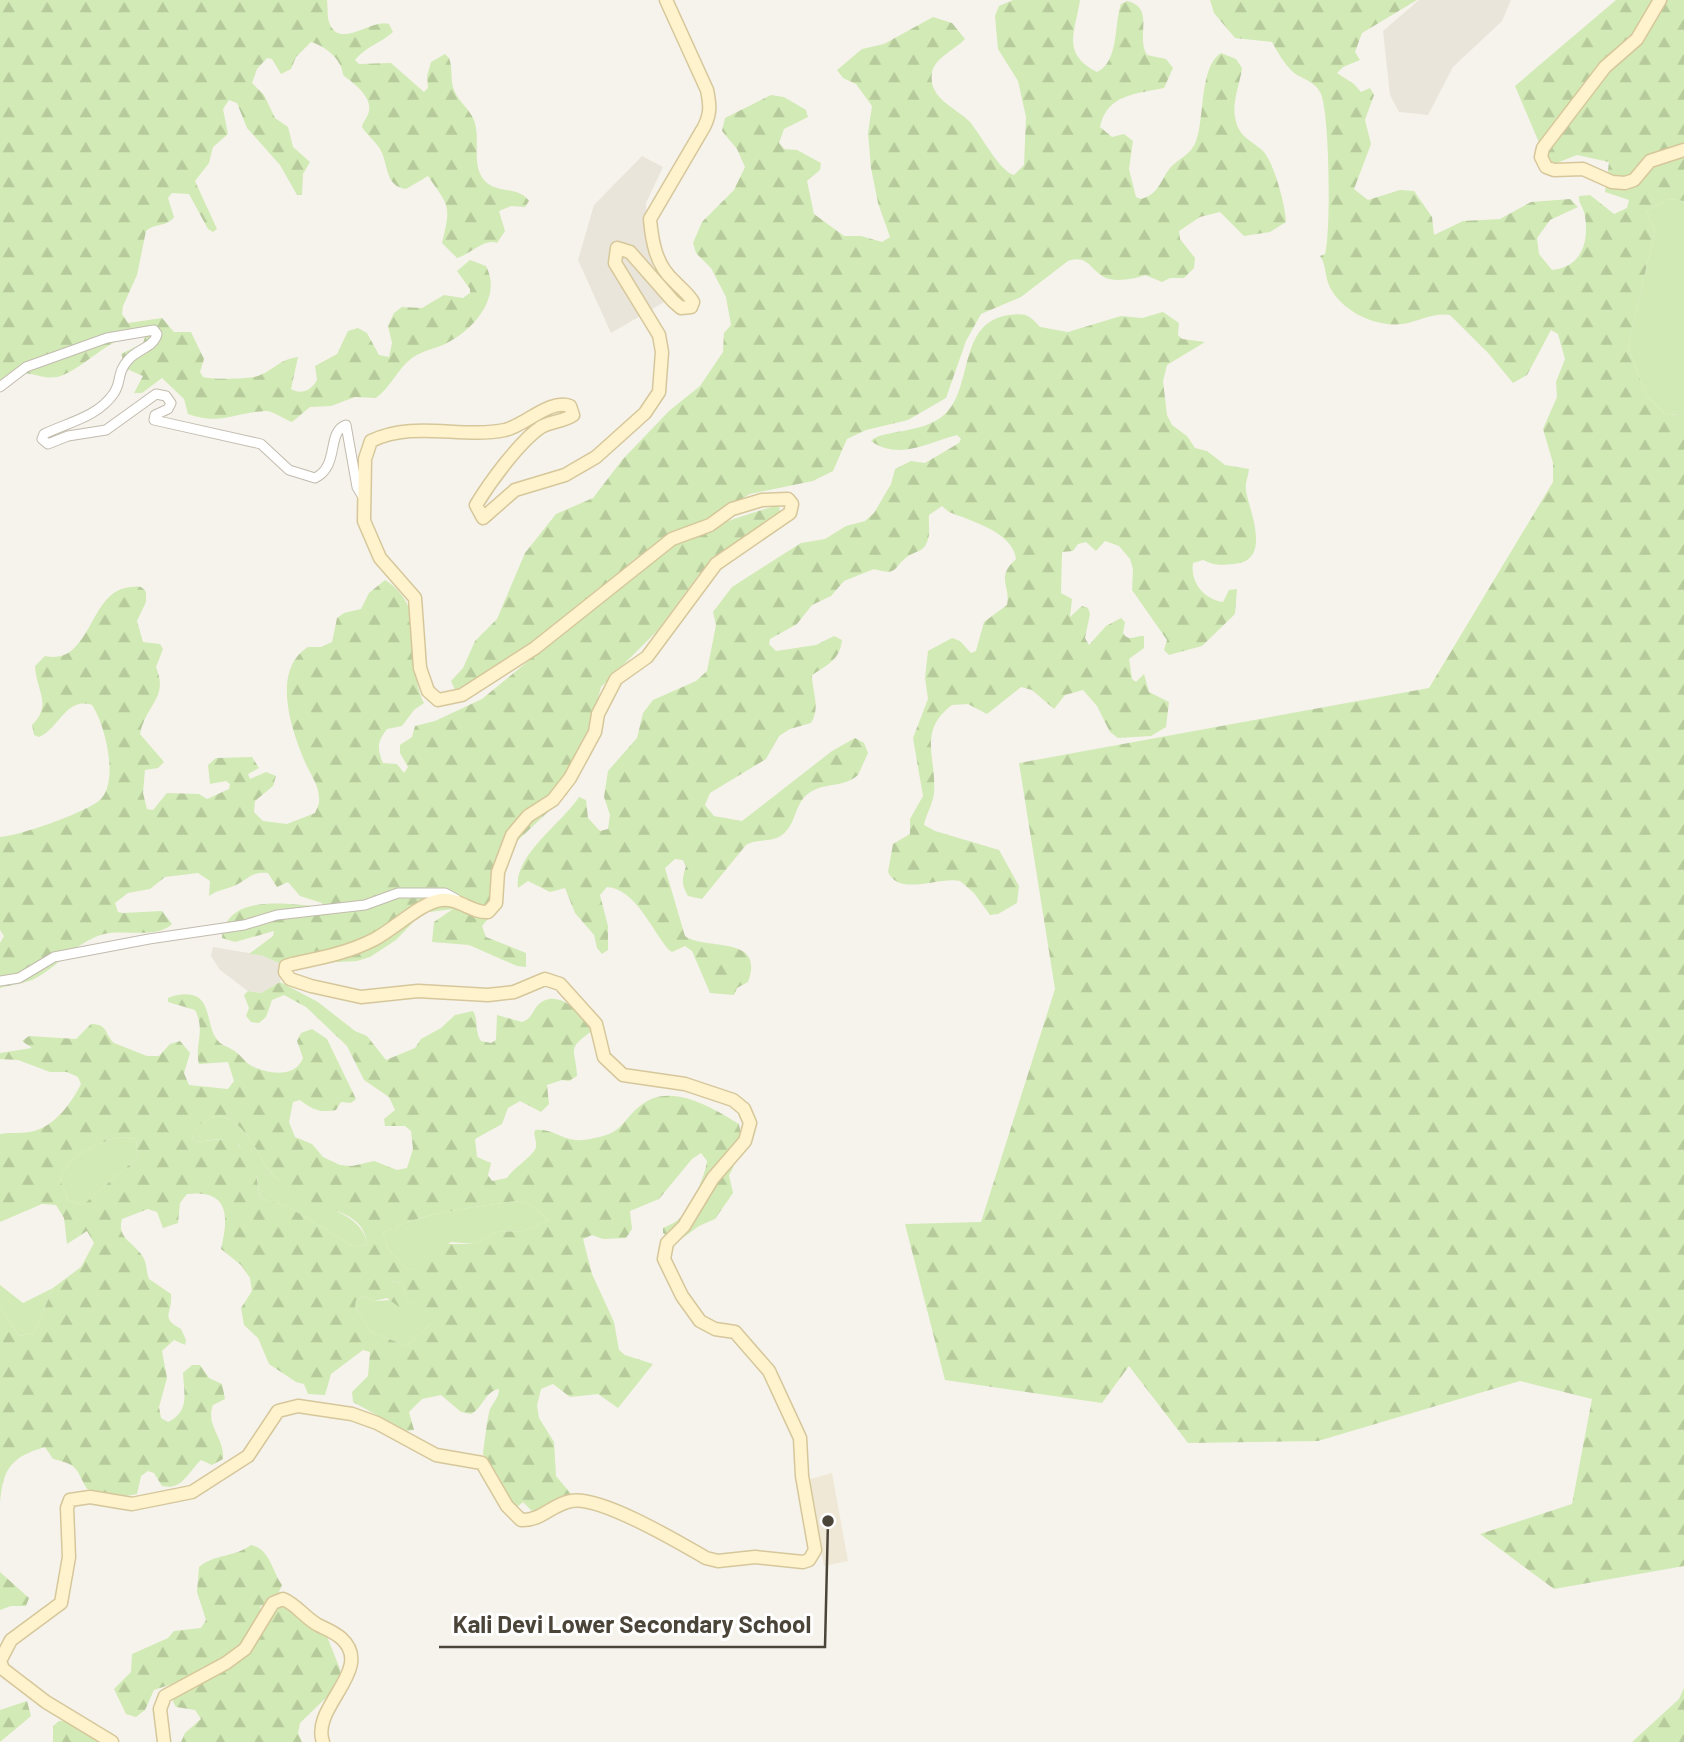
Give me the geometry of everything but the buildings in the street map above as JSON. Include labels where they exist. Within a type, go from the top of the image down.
[{"type":"main road","points":[[112,1742],[46,1702],[3,1669],[0,1661],[11,1640],[49,1615],[64,1594],[69,1550],[67,1508],[70,1500],[90,1497],[132,1504],[192,1492],[248,1456],[274,1415],[292,1406],[329,1408],[352,1414],[377,1423],[436,1455],[482,1463],[510,1511],[521,1520],[534,1520],[565,1503],[581,1500],[632,1519],[706,1558],[718,1561],[755,1558],[803,1562],[812,1556],[816,1542],[802,1476],[800,1438],[778,1387],[734,1332],[715,1329],[694,1314],[664,1259],[667,1243],[684,1226],[713,1178],[745,1141],[750,1124],[744,1109],[733,1100],[685,1084],[623,1075],[604,1057],[596,1024],[560,984],[545,979],[514,992],[488,995],[418,991],[361,997],[311,986],[286,976],[286,966],[355,948],[402,923],[430,903],[442,900],[464,903],[481,912],[488,912],[496,903],[498,872],[512,835],[527,816],[553,800],[569,778],[594,732],[610,688],[617,679],[647,657],[716,564],[784,519],[792,504],[788,499],[762,500],[733,509],[709,525],[673,539],[535,648],[462,695],[438,699],[428,691],[420,668],[415,598],[380,558],[363,521],[368,447],[372,441],[383,435],[428,429],[490,432],[508,429],[565,404],[570,406],[573,415],[543,425],[484,492],[476,505],[483,519],[515,490],[565,475],[596,457],[653,403],[659,392],[662,343],[615,263],[615,251],[621,248],[630,252],[673,301],[681,308],[691,307],[693,302],[689,294],[673,281],[657,257],[650,219],[710,114],[707,90],[666,0]]},
{"type":"main road","points":[[1660,0],[1637,40],[1605,67],[1543,148],[1541,157],[1546,167],[1554,170],[1583,169],[1612,182],[1625,183],[1634,180],[1650,161],[1684,150]]},
{"type":"main road","points":[[164,1742],[160,1709],[165,1696],[238,1655],[255,1636],[272,1603],[283,1599],[315,1623],[339,1636],[351,1655],[350,1668],[322,1724],[323,1742]]},
{"type":"street","points":[[0,387],[26,367],[107,338],[153,330],[156,334],[154,342],[135,352],[118,373],[117,389],[111,398],[82,419],[44,434],[42,439],[48,444],[68,436],[106,430],[156,394],[166,396],[171,403],[168,409],[155,415],[155,420],[159,423],[179,424],[228,439],[261,444],[289,470],[315,478],[323,474],[328,467],[337,432],[346,425],[357,486],[363,497]]},
{"type":"street","points":[[0,981],[19,978],[54,957],[244,925],[277,915],[365,905],[398,893],[445,892],[464,903]]},
{"type":"shaded area","points":[[1419,0],[1511,0],[1502,21],[1453,67],[1428,115],[1399,112],[1390,95],[1383,31]]},
{"type":"shaded area","points":[[642,156],[663,167],[646,203],[648,252],[666,301],[611,333],[578,260],[594,205]]},
{"type":"shaded area","points":[[213,947],[261,955],[283,965],[280,982],[261,993],[248,991],[220,970],[211,956]]},
{"type":"shaded area","points":[[832,1473],[848,1561],[824,1566],[807,1480]]},
{"type":"green space","points":[[0,0],[327,0],[329,22],[340,34],[356,32],[382,23],[389,24],[393,32],[359,56],[355,60],[359,64],[391,63],[424,92],[428,88],[427,76],[431,62],[445,54],[450,62],[454,90],[475,122],[477,163],[481,175],[490,185],[520,193],[529,201],[525,207],[511,206],[499,211],[505,231],[497,243],[482,244],[457,258],[442,243],[447,207],[441,195],[428,176],[406,189],[394,184],[390,179],[380,149],[362,127],[369,111],[368,100],[361,90],[343,75],[340,64],[332,54],[311,42],[296,57],[291,69],[281,74],[272,59],[267,58],[257,69],[252,83],[264,95],[275,118],[288,127],[293,147],[310,162],[303,174],[302,195],[297,195],[280,165],[247,128],[237,103],[229,100],[223,109],[228,134],[213,147],[209,163],[195,181],[217,229],[213,232],[208,229],[189,194],[172,193],[168,198],[174,217],[146,231],[137,275],[123,306],[122,314],[128,323],[162,318],[174,332],[191,332],[204,359],[200,372],[203,377],[254,377],[286,360],[298,357],[291,389],[306,391],[317,380],[315,366],[337,354],[348,331],[358,328],[367,333],[379,355],[389,357],[392,343],[388,326],[394,313],[402,307],[422,308],[444,295],[463,298],[470,293],[470,289],[457,271],[470,260],[486,266],[490,277],[491,289],[483,310],[457,337],[412,358],[376,398],[355,397],[331,406],[310,407],[292,422],[266,411],[219,419],[188,414],[184,399],[162,378],[142,393],[134,393],[143,376],[127,369],[121,354],[143,343],[145,337],[122,339],[112,343],[74,369],[57,377],[20,373],[0,384]]},
{"type":"green space","points":[[1013,0],[1080,0],[1074,31],[1074,49],[1085,65],[1097,72],[1109,60],[1121,4],[1127,1],[1141,10],[1147,55],[1166,59],[1173,68],[1164,88],[1124,97],[1109,108],[1100,127],[1112,137],[1124,134],[1133,141],[1129,169],[1136,197],[1141,199],[1155,190],[1170,168],[1194,146],[1199,131],[1206,81],[1214,60],[1221,53],[1236,59],[1242,68],[1234,111],[1236,123],[1241,133],[1266,155],[1281,195],[1286,222],[1270,232],[1244,236],[1220,212],[1200,217],[1179,231],[1180,239],[1195,258],[1194,268],[1184,278],[1170,278],[1162,282],[1145,275],[1110,279],[1085,261],[1068,261],[1021,297],[981,314],[966,341],[946,398],[908,420],[866,430],[847,439],[833,471],[813,481],[750,494],[700,522],[478,690],[455,690],[451,681],[463,668],[475,641],[497,619],[525,553],[556,514],[593,498],[623,459],[669,411],[700,386],[723,352],[724,333],[731,325],[726,297],[711,268],[696,253],[693,243],[702,222],[734,190],[745,167],[737,149],[722,131],[725,118],[771,95],[784,97],[806,110],[808,117],[784,129],[779,143],[784,149],[797,150],[821,163],[820,170],[807,181],[814,214],[844,236],[861,236],[882,242],[890,237],[878,203],[871,168],[868,133],[872,106],[856,84],[843,78],[837,70],[862,49],[884,44],[933,17],[952,23],[965,39],[937,63],[932,73],[934,90],[944,102],[970,122],[997,160],[1014,175],[1024,165],[1026,117],[1018,81],[998,49],[995,16],[999,6]]},
{"type":"green space","points":[[1210,0],[1417,0],[1362,33],[1355,52],[1360,60],[1343,67],[1337,73],[1361,92],[1370,88],[1374,95],[1365,120],[1371,144],[1354,189],[1368,200],[1400,190],[1414,191],[1432,217],[1434,235],[1463,221],[1500,219],[1531,202],[1570,199],[1578,207],[1550,220],[1537,238],[1539,254],[1552,270],[1570,264],[1577,258],[1584,244],[1585,216],[1579,196],[1590,195],[1614,214],[1627,208],[1629,200],[1605,192],[1609,162],[1577,155],[1549,166],[1515,86],[1616,0],[1684,0],[1684,201],[1668,199],[1646,211],[1655,230],[1628,347],[1646,395],[1665,414],[1684,415],[1684,1566],[1554,1589],[1480,1534],[1572,1504],[1592,1399],[1520,1381],[1318,1441],[1188,1443],[1129,1366],[1102,1403],[945,1380],[905,1224],[981,1222],[1055,989],[1019,763],[1429,688],[1553,482],[1553,463],[1543,429],[1557,397],[1556,382],[1565,359],[1558,334],[1551,330],[1527,375],[1513,383],[1489,354],[1450,315],[1392,324],[1372,321],[1345,306],[1329,286],[1320,256],[1325,254],[1327,242],[1329,198],[1326,121],[1320,92],[1312,83],[1291,70],[1272,42],[1235,38],[1214,13]]},
{"type":"green space","points":[[1668,199],[1684,201],[1684,415],[1665,414],[1646,395],[1628,347],[1655,230],[1646,211]]},
{"type":"green space","points":[[1163,312],[1179,323],[1178,335],[1182,339],[1205,342],[1167,365],[1163,381],[1167,415],[1172,425],[1187,436],[1195,448],[1207,451],[1225,465],[1249,469],[1246,491],[1254,522],[1256,545],[1253,554],[1246,561],[1225,565],[1203,560],[1193,563],[1196,583],[1210,597],[1223,602],[1229,590],[1237,589],[1235,614],[1202,646],[1169,655],[1164,650],[1167,640],[1132,590],[1133,569],[1130,559],[1119,546],[1105,541],[1096,551],[1086,542],[1078,544],[1073,551],[1062,552],[1061,593],[1072,599],[1070,617],[1082,606],[1088,608],[1090,614],[1085,638],[1089,645],[1106,626],[1121,618],[1125,622],[1125,636],[1144,636],[1144,648],[1129,659],[1132,679],[1136,682],[1144,674],[1149,692],[1169,702],[1166,727],[1151,736],[1118,738],[1110,732],[1097,706],[1083,690],[1065,695],[1054,709],[1032,690],[1021,687],[987,714],[968,704],[952,705],[941,715],[932,735],[934,793],[924,825],[935,831],[999,850],[1019,886],[1017,903],[998,914],[990,915],[974,893],[960,881],[910,885],[893,879],[888,872],[893,844],[910,834],[910,819],[923,796],[913,738],[928,699],[925,678],[928,651],[952,638],[960,641],[971,653],[976,651],[984,622],[1007,605],[1006,571],[1016,559],[1013,550],[999,535],[949,512],[942,506],[929,515],[929,536],[922,549],[904,559],[892,571],[874,569],[844,581],[831,596],[812,605],[797,624],[770,639],[769,644],[776,651],[816,645],[834,636],[842,640],[836,657],[812,675],[816,705],[811,723],[790,729],[779,736],[766,759],[710,793],[705,805],[714,816],[742,821],[832,751],[855,738],[864,743],[868,753],[858,775],[853,779],[812,791],[802,801],[791,825],[782,835],[746,845],[702,899],[688,896],[684,888],[686,866],[683,860],[675,859],[665,868],[685,936],[741,950],[749,957],[751,967],[748,982],[737,988],[734,995],[710,993],[692,951],[685,946],[672,952],[669,950],[635,903],[617,890],[607,887],[600,895],[608,926],[608,950],[602,954],[597,948],[594,935],[575,913],[565,888],[550,892],[528,881],[518,888],[518,876],[531,852],[579,797],[586,800],[588,818],[600,831],[608,829],[610,815],[604,797],[608,771],[637,738],[643,713],[653,700],[696,681],[707,671],[716,625],[713,612],[732,587],[801,543],[825,539],[846,526],[865,521],[874,513],[891,484],[895,469],[911,461],[925,463],[959,443],[961,439],[957,435],[903,450],[882,447],[871,441],[876,437],[936,421],[945,414],[960,388],[968,357],[981,330],[993,320],[1014,314],[1026,315],[1040,327],[1068,332],[1121,316],[1142,318]]},
{"type":"green space","points":[[779,505],[780,512],[774,519],[700,573],[657,631],[601,687],[577,777],[567,794],[516,842],[505,864],[499,906],[482,926],[486,937],[526,953],[526,967],[517,966],[469,945],[432,942],[434,922],[453,909],[422,913],[396,940],[370,957],[357,961],[283,965],[261,955],[249,954],[273,936],[274,931],[235,942],[222,938],[226,923],[235,913],[248,907],[279,904],[324,907],[322,903],[300,896],[288,882],[277,887],[268,873],[254,874],[209,896],[210,881],[198,873],[165,877],[150,889],[128,893],[115,903],[118,912],[123,913],[162,911],[172,924],[166,929],[104,934],[83,943],[42,975],[24,983],[0,988],[0,943],[4,936],[0,930],[0,837],[53,822],[94,804],[101,799],[109,779],[105,738],[92,705],[76,705],[46,733],[39,737],[34,735],[32,725],[42,704],[35,666],[45,656],[65,655],[71,651],[111,595],[132,587],[145,590],[146,602],[137,621],[143,642],[160,644],[163,649],[156,667],[160,686],[158,694],[140,734],[164,762],[158,768],[145,770],[143,793],[147,809],[153,810],[167,793],[199,794],[207,799],[229,789],[230,784],[226,781],[210,784],[208,765],[216,758],[252,757],[259,768],[248,774],[250,779],[266,772],[276,776],[273,786],[255,801],[254,812],[263,821],[287,824],[315,813],[319,800],[318,789],[305,762],[290,717],[287,685],[290,670],[297,657],[308,647],[321,647],[332,642],[337,618],[344,613],[361,609],[369,593],[385,580],[399,592],[408,606],[414,637],[418,687],[424,703],[414,710],[402,726],[387,729],[381,738],[379,749],[383,763],[397,764],[404,773],[408,767],[400,753],[400,745],[412,737],[415,726],[435,721],[482,699],[656,556],[716,526]]},
{"type":"green space","points":[[280,982],[318,1002],[355,1031],[367,1036],[386,1060],[415,1048],[421,1039],[441,1028],[455,1015],[473,1011],[481,1041],[491,1043],[496,1040],[497,1015],[522,1022],[530,1017],[544,1000],[561,1000],[569,1004],[583,1017],[592,1031],[575,1046],[577,1076],[569,1081],[562,1080],[547,1085],[549,1104],[541,1112],[520,1101],[508,1108],[502,1124],[475,1139],[477,1157],[491,1163],[488,1175],[492,1181],[507,1178],[534,1151],[535,1130],[576,1140],[603,1136],[619,1128],[640,1106],[664,1096],[691,1100],[739,1124],[741,1135],[729,1175],[733,1193],[715,1219],[684,1237],[669,1237],[663,1233],[663,1228],[683,1215],[694,1197],[707,1161],[701,1153],[692,1159],[659,1199],[630,1211],[632,1229],[626,1238],[603,1239],[592,1235],[583,1239],[592,1274],[614,1322],[619,1350],[625,1355],[653,1364],[618,1408],[598,1394],[570,1397],[553,1384],[541,1389],[537,1405],[539,1418],[554,1442],[556,1476],[572,1495],[559,1497],[533,1512],[523,1502],[516,1508],[505,1498],[499,1477],[483,1454],[489,1412],[499,1389],[490,1393],[471,1414],[461,1412],[441,1395],[422,1399],[409,1412],[414,1430],[406,1431],[353,1402],[352,1392],[368,1376],[370,1352],[363,1350],[331,1374],[325,1395],[308,1394],[304,1384],[296,1382],[269,1364],[258,1338],[244,1325],[241,1308],[252,1291],[250,1278],[241,1265],[221,1249],[225,1226],[223,1207],[211,1196],[187,1194],[180,1203],[178,1223],[163,1228],[157,1212],[148,1209],[122,1219],[121,1226],[124,1236],[144,1259],[149,1279],[171,1294],[168,1315],[170,1321],[181,1329],[186,1340],[185,1345],[174,1340],[162,1351],[167,1378],[159,1407],[161,1418],[168,1422],[180,1413],[184,1401],[183,1373],[192,1365],[200,1365],[209,1378],[222,1384],[225,1399],[213,1405],[211,1419],[221,1445],[223,1459],[212,1465],[201,1460],[180,1483],[169,1487],[162,1486],[154,1473],[148,1471],[141,1476],[137,1494],[118,1495],[87,1489],[75,1468],[53,1459],[45,1447],[24,1455],[11,1466],[4,1481],[0,1503],[0,1307],[19,1336],[34,1333],[53,1288],[81,1267],[94,1243],[87,1231],[67,1244],[64,1218],[56,1205],[42,1204],[0,1222],[0,1134],[30,1132],[49,1124],[68,1105],[81,1084],[78,1077],[67,1072],[50,1072],[18,1060],[0,1059],[0,1053],[32,1048],[22,1041],[29,1036],[76,1039],[91,1024],[96,1024],[103,1027],[114,1043],[147,1056],[159,1056],[170,1044],[180,1041],[190,1053],[184,1073],[189,1085],[228,1089],[234,1081],[228,1062],[199,1064],[200,1025],[195,1010],[168,1002],[168,998],[192,995],[203,1002],[218,1041],[250,1065],[264,1071],[287,1072],[299,1065],[303,1058],[297,1041],[301,1033],[312,1029],[327,1039],[356,1099],[351,1103],[341,1102],[336,1110],[325,1111],[300,1100],[293,1102],[289,1122],[295,1137],[312,1144],[323,1157],[340,1165],[352,1166],[374,1161],[397,1170],[407,1168],[413,1149],[411,1131],[405,1126],[385,1126],[384,1119],[395,1110],[389,1097],[364,1080],[347,1046],[306,1007],[284,995],[272,1000],[266,1017],[259,1023],[251,1022],[246,1016],[249,1008],[244,995],[248,991],[261,993]],"holes":[[[215,1116],[232,1121],[245,1133],[278,1180],[303,1198],[353,1219],[365,1234],[367,1244],[354,1247],[287,1206],[260,1198],[255,1167],[233,1138],[195,1142],[192,1138],[198,1125]],[[118,1137],[136,1139],[138,1157],[83,1205],[68,1200],[60,1179],[70,1163],[92,1147]],[[515,1201],[530,1204],[548,1220],[524,1231],[496,1232],[475,1244],[436,1244],[411,1270],[389,1250],[383,1233],[430,1215]],[[391,1281],[402,1283],[408,1301],[430,1312],[431,1323],[407,1346],[371,1332],[355,1307],[356,1300],[364,1296],[374,1301],[387,1298],[399,1307],[402,1300]]]},
{"type":"green space","points":[[215,1116],[224,1117],[239,1126],[275,1177],[289,1188],[352,1220],[362,1231],[367,1244],[354,1247],[287,1206],[260,1198],[257,1177],[239,1145],[221,1139],[195,1142],[192,1138],[198,1125]]},
{"type":"green space","points":[[118,1137],[136,1139],[138,1157],[83,1205],[68,1200],[60,1179],[64,1170],[76,1157],[92,1147]]},
{"type":"green space","points":[[515,1201],[530,1204],[548,1220],[524,1231],[496,1232],[475,1244],[451,1242],[411,1270],[389,1250],[383,1233],[430,1215]]},
{"type":"green space","points":[[390,1281],[402,1283],[408,1301],[431,1312],[431,1323],[407,1346],[371,1332],[355,1307],[356,1300],[364,1296],[374,1301],[392,1300],[396,1291]]},
{"type":"green space","points":[[0,1285],[23,1303],[53,1288],[34,1333],[19,1336],[0,1307]]},
{"type":"green space","points":[[251,1545],[267,1556],[282,1585],[278,1594],[260,1607],[263,1619],[278,1607],[286,1605],[326,1634],[340,1669],[340,1676],[329,1695],[300,1723],[298,1733],[302,1742],[181,1742],[185,1733],[201,1719],[195,1710],[176,1707],[173,1702],[178,1682],[154,1690],[145,1710],[136,1717],[126,1714],[114,1689],[131,1672],[132,1654],[168,1638],[174,1631],[201,1628],[206,1620],[197,1592],[199,1567]]},
{"type":"green space","points":[[0,1572],[29,1598],[26,1606],[11,1606],[0,1610]]},
{"type":"green space","points":[[1684,1688],[1684,1742],[1632,1742],[1679,1699]]},
{"type":"green space","points":[[27,1701],[31,1716],[0,1742],[0,1710]]},
{"type":"green space","points":[[59,1721],[77,1725],[105,1742],[53,1742],[53,1726]]},
{"type":"place","name":"Kali Devi Lower Secondary School","points":[[828,1521]]}]
